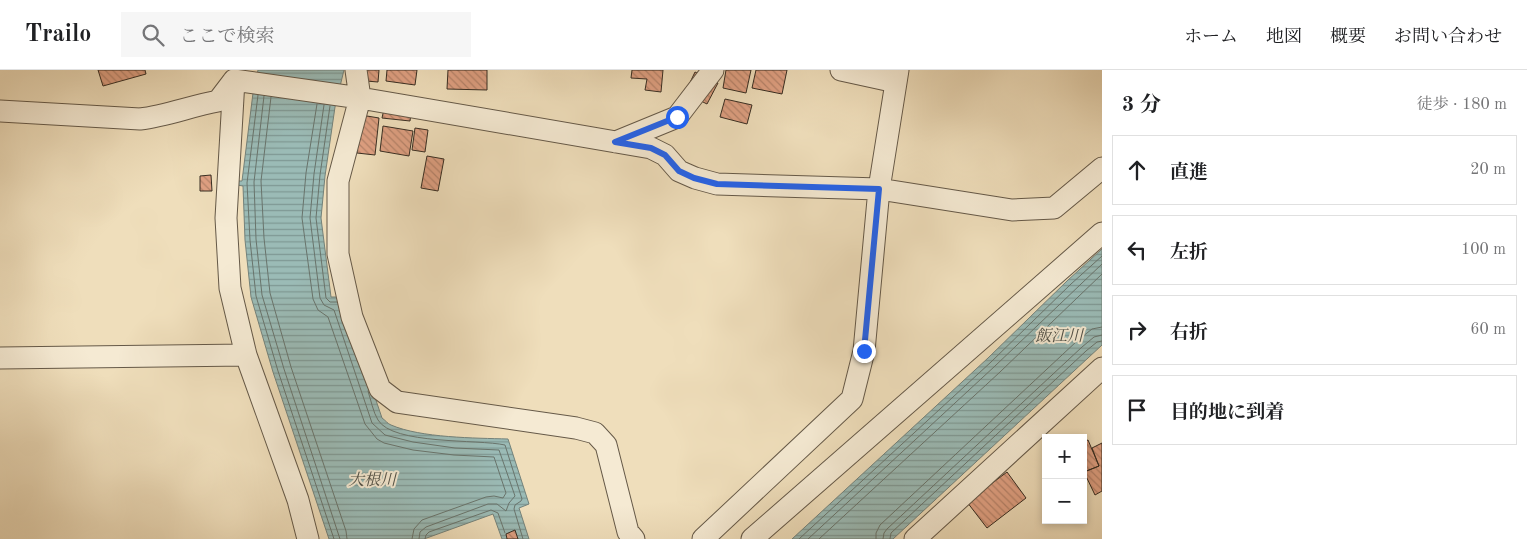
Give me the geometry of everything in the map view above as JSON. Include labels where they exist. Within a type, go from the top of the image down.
[{"type":"street","points":[[356,70],[356,98],[338,181],[338,254],[352,317],[380,389],[397,402],[576,428],[595,433],[606,445],[628,532],[634,539]]},
{"type":"street","points":[[703,539],[852,399],[864,351],[879,189],[897,76],[841,70]]},
{"type":"street","points":[[615,142],[677,117],[710,72]]},
{"type":"street","points":[[242,82],[226,218],[230,288],[246,355],[298,500],[308,539]]},
{"type":"street","points":[[0,111],[140,120],[155,118],[200,104],[218,101],[242,82],[356,98],[651,148],[665,155],[679,171],[694,178],[717,184],[879,189],[1012,210],[1054,208],[1102,168]]},
{"type":"street","points":[[752,539],[1102,233]]},
{"type":"street","points":[[0,358],[246,355]]},
{"type":"street","points":[[915,539],[1102,368]]},
{"type":"water","name":"大根川","points":[[258,70],[344,70],[335,107],[321,218],[331,297],[341,297],[382,418],[388,423],[417,433],[464,438],[508,439],[529,504],[519,508],[529,539],[502,539],[493,514],[424,539],[329,539],[273,372],[251,297],[245,240],[243,186],[237,185],[237,181],[242,181],[253,93]]},
{"type":"water","name":"飯江川","points":[[1102,249],[1102,345],[893,539],[792,539],[988,358]]},
{"type":"building","points":[[98,70],[145,70],[146,74],[103,86]]},
{"type":"building","points":[[355,70],[379,70],[378,82],[354,80]]},
{"type":"building","points":[[387,70],[417,70],[415,85],[386,81]]},
{"type":"building","points":[[448,70],[487,70],[487,90],[447,89]]},
{"type":"building","points":[[632,70],[663,70],[661,92],[645,90],[647,79],[631,78]]},
{"type":"building","points":[[726,70],[751,70],[746,93],[723,88]]},
{"type":"building","points":[[756,70],[787,70],[782,94],[752,88]]},
{"type":"building","points":[[695,72],[718,83],[707,104],[685,93]]},
{"type":"building","points":[[725,99],[752,105],[747,124],[720,117]]},
{"type":"building","points":[[384,109],[411,113],[410,121],[382,118]]},
{"type":"building","points":[[361,115],[379,118],[375,155],[357,153]]},
{"type":"building","points":[[383,126],[413,131],[409,156],[380,151]]},
{"type":"building","points":[[415,128],[428,130],[425,152],[412,150]]},
{"type":"building","points":[[427,156],[444,159],[438,191],[421,188]]},
{"type":"building","points":[[211,175],[212,191],[200,191],[200,176]]},
{"type":"building","points":[[1087,440],[1099,466],[1087,471]]},
{"type":"building","points":[[1102,443],[1102,491],[1095,495],[1087,478],[1087,471],[1099,466],[1092,448]]},
{"type":"building","points":[[1007,472],[1026,498],[987,528],[967,502]]},
{"type":"building","points":[[515,530],[518,539],[507,539],[506,534]]},
{"type":"route","points":[[677,117],[615,142],[651,148],[665,155],[679,171],[694,178],[717,184],[879,189],[864,351]]}]
